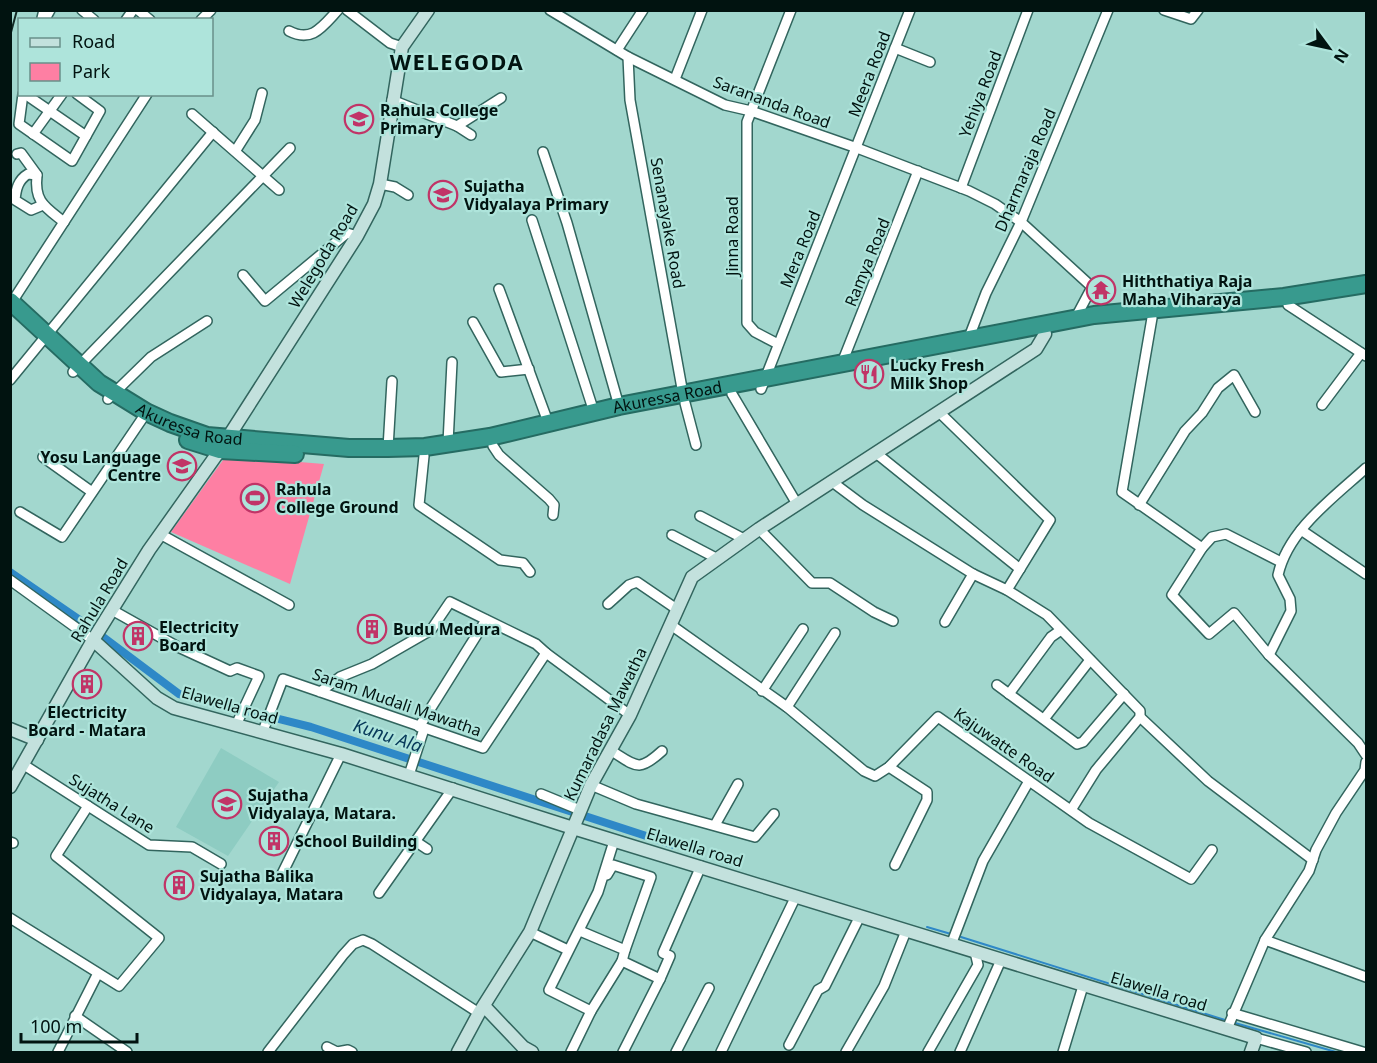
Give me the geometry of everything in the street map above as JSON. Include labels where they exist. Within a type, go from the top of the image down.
[{"type":"highway","name":"Akuressa Road","points":[[111,396],[224,444],[388,448],[447,443],[490,437],[548,422],[584,418],[842,363],[968,340],[1217,309],[1366,284]]},
{"type":"highway","name":"Akuressa Road","points":[[11,306],[76,368],[111,396],[142,419],[183,438],[349,457],[424,456],[493,446],[619,406],[732,394],[769,378],[1044,329],[1074,319],[1125,311],[1288,305],[1366,293]]},
{"type":"street","points":[[289,31],[300,37],[307,37],[322,27],[338,10]]},
{"type":"street","points":[[347,10],[390,43],[402,47]]},
{"type":"street","name":"Welegoda Road","points":[[224,444],[357,236],[374,204],[380,184],[402,47],[428,10]]},
{"type":"street","name":"Sarananda Road","points":[[550,10],[628,57],[725,105],[751,111],[857,148],[961,188],[995,204],[1021,222],[1092,287],[1074,319]]},
{"type":"street","points":[[617,50],[643,10]]},
{"type":"street","points":[[675,79],[702,10]]},
{"type":"street","points":[[751,111],[791,10]]},
{"type":"street","name":"Meera Road","points":[[857,148],[910,10]]},
{"type":"street","name":"Yehiya Road","points":[[961,188],[1028,10]]},
{"type":"street","name":"Dharmaraja Road","points":[[968,340],[986,293],[1021,222],[1108,10]]},
{"type":"street","points":[[1164,10],[1191,19],[1198,10]]},
{"type":"street","points":[[895,48],[930,62]]},
{"type":"street","name":"Senanayake Road","points":[[628,57],[630,100],[684,398],[696,445]]},
{"type":"street","points":[[236,150],[255,120],[262,93]]},
{"type":"street","points":[[24,96],[19,124],[72,161],[100,111],[80,96]]},
{"type":"street","points":[[27,96],[86,136]]},
{"type":"street","points":[[33,134],[61,96]]},
{"type":"street","points":[[11,306],[146,96]]},
{"type":"street","points":[[457,126],[501,98]]},
{"type":"street","points":[[392,100],[457,126],[471,135]]},
{"type":"street","name":"Jinna Road","points":[[751,111],[747,122],[747,323],[755,332],[778,344]]},
{"type":"street","points":[[192,114],[265,175],[279,190]]},
{"type":"street","points":[[10,380],[213,132]]},
{"type":"street","points":[[76,368],[290,148]]},
{"type":"street","name":"Mera Road","points":[[769,378],[778,344],[857,148]]},
{"type":"street","points":[[543,152],[567,223],[619,406]]},
{"type":"street","points":[[17,154],[21,153],[37,175],[35,192],[43,205],[64,222]]},
{"type":"street","name":"Ramya Road","points":[[842,363],[918,171]]},
{"type":"street","points":[[37,175],[28,174],[22,178],[16,189],[15,200],[31,210],[43,205]]},
{"type":"street","points":[[380,184],[395,187],[408,195]]},
{"type":"street","points":[[532,220],[584,418]]},
{"type":"street","points":[[243,274],[265,301],[346,232],[357,236]]},
{"type":"street","points":[[499,289],[548,422]]},
{"type":"street","points":[[1288,305],[1364,354],[1322,405]]},
{"type":"street","points":[[1152,318],[1122,492],[1202,548]]},
{"type":"street","points":[[111,396],[151,357],[207,321]]},
{"type":"street","points":[[473,322],[501,372],[529,369]]},
{"type":"street","name":"Kumaradasa Mawatha","points":[[458,1052],[481,1009],[530,932],[591,785],[630,715],[692,577],[759,529],[1036,349],[1044,329]]},
{"type":"street","points":[[447,443],[452,362]]},
{"type":"street","points":[[1139,505],[1185,431],[1202,413],[1218,388],[1234,375],[1255,412]]},
{"type":"street","points":[[388,448],[392,381]]},
{"type":"street","points":[[732,394],[797,504]]},
{"type":"street","points":[[940,413],[1050,520],[1007,590]]},
{"type":"street","points":[[20,512],[62,537],[142,419]]},
{"type":"street","name":"Rahula Road","points":[[10,787],[112,609],[160,534],[224,444]]},
{"type":"street","points":[[493,446],[499,455],[549,499],[554,506],[553,515]]},
{"type":"street","points":[[876,453],[1020,569]]},
{"type":"street","points":[[424,456],[420,505],[500,560],[523,563],[530,572]]},
{"type":"street","points":[[43,457],[92,492]]},
{"type":"street","points":[[1269,655],[1291,611],[1290,599],[1278,575],[1286,550],[1301,530],[1366,468]]},
{"type":"street","points":[[831,482],[863,505],[973,574],[1007,590],[1047,615],[1140,711],[1140,717],[1096,770],[1071,810]]},
{"type":"street","points":[[700,516],[744,539]]},
{"type":"street","points":[[759,529],[812,583],[830,583],[874,612],[893,621]]},
{"type":"street","points":[[1301,530],[1366,574]]},
{"type":"street","points":[[160,534],[289,605]]},
{"type":"street","points":[[1281,562],[1226,534],[1212,537],[1202,548],[1172,595],[1209,634],[1234,613],[1269,655],[1358,742],[1366,755]]},
{"type":"street","points":[[672,536],[716,558]]},
{"type":"street","points":[[945,622],[973,574]]},
{"type":"street","points":[[10,580],[93,640]]},
{"type":"street","points":[[608,604],[629,585],[637,582],[678,610]]},
{"type":"street","points":[[320,692],[340,677],[372,664],[431,630],[450,602],[536,644],[630,715]]},
{"type":"street","points":[[112,609],[178,647],[230,671],[237,668],[259,676],[237,723]]},
{"type":"street","points":[[409,775],[422,728],[486,620]]},
{"type":"street","points":[[671,625],[787,707],[864,771],[875,776],[889,767],[927,792],[927,800],[895,865]]},
{"type":"street","points":[[762,691],[803,629]]},
{"type":"street","points":[[1009,694],[1051,638],[1061,630]]},
{"type":"street","points":[[787,707],[835,633]]},
{"type":"street","name":"Elawella road","points":[[93,640],[157,698],[174,708],[237,723],[453,788],[614,841],[1306,1053]]},
{"type":"street","name":"Saram Mudali Mawatha","points":[[263,731],[283,679],[483,748],[546,653]]},
{"type":"street","points":[[1044,719],[1090,660]]},
{"type":"street","points":[[997,685],[1077,744],[1083,742],[1124,694]]},
{"type":"street","name":"Kajuwatte Road","points":[[889,767],[938,717],[1071,810],[1191,879],[1212,850]]},
{"type":"street","points":[[1140,717],[1208,781],[1313,860]]},
{"type":"street","points":[[10,729],[37,740]]},
{"type":"street","points":[[610,750],[636,766],[646,766],[662,751]]},
{"type":"street","points":[[281,876],[341,754]]},
{"type":"street","points":[[1227,1029],[1232,1013],[1266,940],[1313,860],[1336,813],[1365,770],[1366,762]]},
{"type":"street","name":"Sujatha Lane","points":[[24,765],[149,845],[192,847],[221,864]]},
{"type":"street","points":[[951,945],[983,861],[1029,781]]},
{"type":"street","points":[[715,825],[738,784]]},
{"type":"street","points":[[591,785],[636,804],[754,837],[774,814]]},
{"type":"street","points":[[380,892],[453,788]]},
{"type":"street","points":[[541,794],[580,810]]},
{"type":"street","points":[[10,918],[97,975],[119,986],[159,938],[56,856],[87,806]]},
{"type":"street","points":[[591,1011],[549,990],[580,931],[614,841]]},
{"type":"street","points":[[415,842],[427,849]]},
{"type":"street","points":[[571,1053],[591,1011],[622,961],[651,877],[613,865],[607,875],[603,874]]},
{"type":"street","points":[[623,1053],[670,956],[663,953],[701,866]]},
{"type":"street","points":[[721,1053],[796,896]]},
{"type":"street","points":[[789,1046],[818,990],[825,986],[860,916]]},
{"type":"street","points":[[580,931],[625,950]]},
{"type":"street","points":[[846,1053],[884,986],[906,931]]},
{"type":"street","points":[[530,932],[568,950]]},
{"type":"street","points":[[268,1053],[343,955],[353,944],[363,940],[481,1009],[532,1053]]},
{"type":"street","points":[[1266,940],[1366,977]]},
{"type":"street","points":[[928,1053],[978,965],[975,952]]},
{"type":"street","points":[[960,1053],[1001,960]]},
{"type":"street","points":[[622,961],[660,979]]},
{"type":"street","points":[[58,1053],[97,975]]},
{"type":"street","points":[[1063,1053],[1083,986]]},
{"type":"street","points":[[676,1053],[710,988]]},
{"type":"street","points":[[1232,1013],[1363,1053]]},
{"type":"street","points":[[75,1016],[127,1053]]},
{"type":"street","points":[[1251,1053],[1256,1038]]},
{"type":"street","points":[[327,1047],[337,1052],[348,1050],[352,1053]]},
{"type":"shaded area","name":"Sujatha Vidyalaya, Matara.","points":[[221,748],[279,782],[228,856],[176,827]]},
{"type":"green space","name":"Rahula College Ground","points":[[226,456],[324,464],[290,584],[171,532]]},
{"type":"waterway","name":"Kunu Ala","points":[[10,572],[90,627]]},
{"type":"waterway","name":"Kunu Ala","points":[[103,637],[179,694],[311,727],[674,845]]},
{"type":"waterway","points":[[927,927],[951,934]]},
{"type":"waterway","points":[[961,937],[1225,1020]]},
{"type":"waterway","points":[[1235,1023],[1336,1052]]},
{"type":"railway","points":[[10,36],[17,10]]},
{"type":"place","name":"Rahula College Primary","points":[[359,119]]},
{"type":"place","name":"Sujatha Vidyalaya Primary","points":[[443,195]]},
{"type":"place","name":"Hiththatiya Raja Maha Viharaya","points":[[1101,290]]},
{"type":"place","name":"Lucky Fresh Milk Shop","points":[[869,374]]},
{"type":"place","name":"Yosu Language Centre","points":[[182,466]]},
{"type":"place","name":"Rahula College Ground","points":[[255,498]]},
{"type":"place","name":"Budu Medura","points":[[372,629]]},
{"type":"place","name":"Electricity Board","points":[[138,636]]},
{"type":"place","name":"Electricity Board - Matara","points":[[87,684]]},
{"type":"place","name":"Sujatha Vidyalaya, Matara.","points":[[227,804]]},
{"type":"place","name":"School Building","points":[[274,841]]},
{"type":"place","name":"Sujatha Balika Vidyalaya, Matara","points":[[179,885]]},
{"type":"district","name":"WELEGODA","points":[[457,61]]}]
